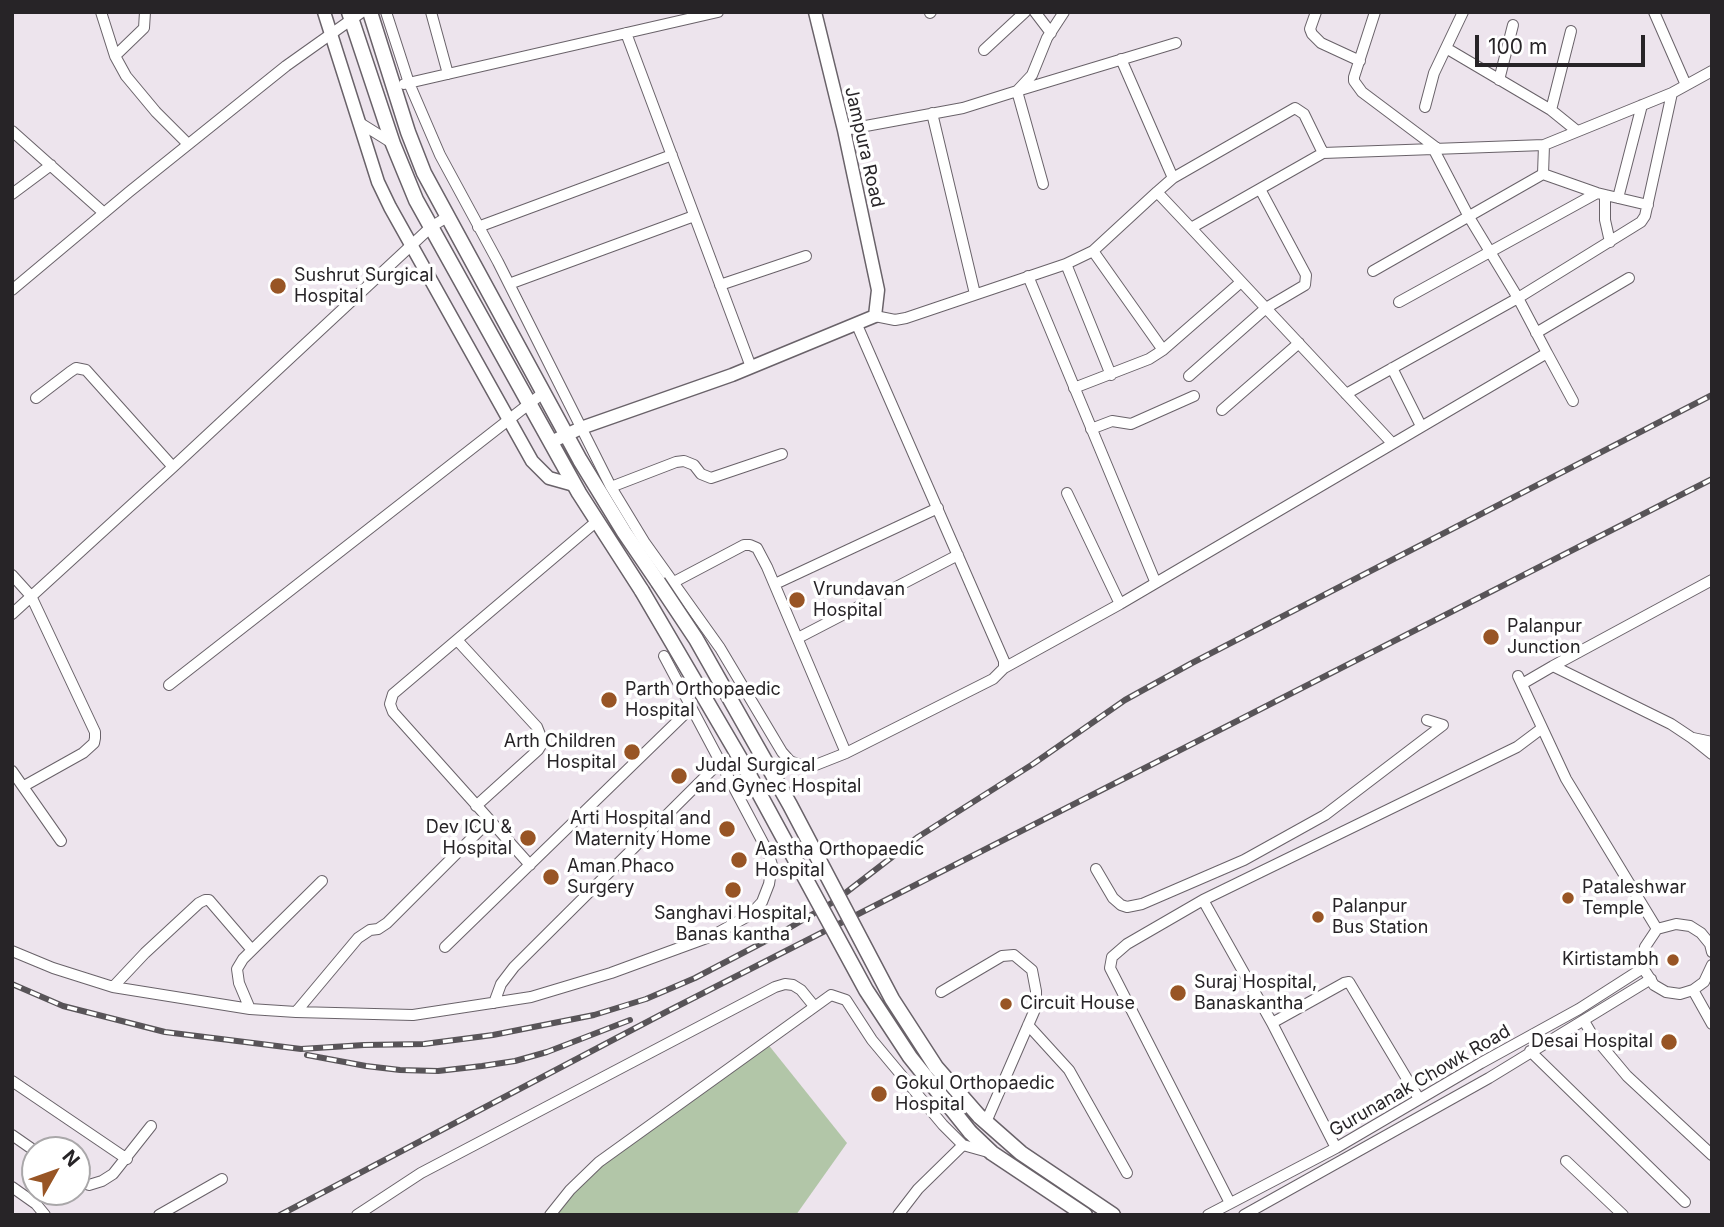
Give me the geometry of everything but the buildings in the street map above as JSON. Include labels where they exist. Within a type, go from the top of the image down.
[{"type":"main road","points":[[370,12],[408,132],[424,173],[447,217],[567,436],[624,533],[695,639],[790,805],[892,999],[936,1067],[983,1119],[1021,1153],[1113,1215]]},
{"type":"main road","points":[[354,15],[393,144],[416,200],[574,485],[642,591],[741,760],[866,990],[967,1139],[1085,1215]]},
{"type":"street","points":[[101,12],[116,56],[138,93],[188,144]]},
{"type":"street","points":[[116,56],[144,28],[145,12]]},
{"type":"street","points":[[324,12],[378,182],[411,245],[532,461],[549,478],[574,485]]},
{"type":"street","points":[[386,12],[409,83],[440,155],[509,284],[611,487],[645,542],[720,648],[790,761],[808,768],[846,753],[993,679],[1004,668],[1120,604],[1547,353]]},
{"type":"street","points":[[431,12],[449,74]]},
{"type":"street","points":[[394,87],[718,12]]},
{"type":"street","name":"Jampura Road","points":[[815,12],[844,130],[878,290],[875,316]]},
{"type":"street","points":[[984,50],[1025,12]]},
{"type":"street","points":[[1035,12],[1051,33]]},
{"type":"street","points":[[1017,91],[1032,75],[1064,12]]},
{"type":"street","points":[[1316,12],[1310,29],[1312,34],[1321,43],[1360,61]]},
{"type":"street","points":[[1375,12],[1354,81],[1362,92],[1436,150],[1469,216],[1518,298],[1573,401]]},
{"type":"street","points":[[1424,107],[1428,89],[1463,12]]},
{"type":"street","points":[[1654,12],[1686,85]]},
{"type":"street","points":[[12,290],[188,144],[354,15]]},
{"type":"street","points":[[1499,80],[1513,25]]},
{"type":"street","points":[[1551,110],[1571,31]]},
{"type":"street","points":[[626,33],[751,367]]},
{"type":"street","points":[[844,130],[963,108],[1176,43]]},
{"type":"street","points":[[1447,48],[1551,110],[1577,131]]},
{"type":"street","points":[[1121,59],[1172,178]]},
{"type":"street","points":[[1191,228],[1323,153],[1544,145],[1672,93],[1712,71]]},
{"type":"street","points":[[1017,91],[1043,184]]},
{"type":"street","points":[[1346,394],[1518,298],[1641,222],[1646,216],[1672,93]]},
{"type":"street","points":[[1618,198],[1642,105]]},
{"type":"street","points":[[551,442],[581,428],[751,367],[875,316],[895,320],[906,318],[1066,264],[1093,251],[1172,178],[1296,108],[1304,114],[1323,153]]},
{"type":"street","points":[[932,113],[975,295]]},
{"type":"street","points":[[360,123],[393,144]]},
{"type":"street","points":[[12,131],[104,214]]},
{"type":"street","points":[[1543,174],[1544,145]]},
{"type":"street","points":[[478,227],[671,155]]},
{"type":"street","points":[[12,194],[51,165]]},
{"type":"street","points":[[1373,271],[1543,174],[1601,194],[1648,205]]},
{"type":"street","points":[[1189,376],[1266,308],[1305,285],[1306,275],[1260,188]]},
{"type":"street","points":[[1157,192],[1392,443]]},
{"type":"street","points":[[1601,194],[1610,242]]},
{"type":"street","points":[[1399,302],[1601,194]]},
{"type":"street","points":[[509,284],[695,216]]},
{"type":"street","points":[[12,614],[411,245],[447,217]]},
{"type":"street","points":[[1093,251],[1163,350]]},
{"type":"street","points":[[720,285],[806,256]]},
{"type":"street","points":[[1066,264],[1111,375]]},
{"type":"street","points":[[1028,276],[1155,581]]},
{"type":"street","points":[[1536,333],[1629,278]]},
{"type":"street","points":[[1074,388],[1149,359],[1241,282]]},
{"type":"street","points":[[857,325],[1004,661],[1004,668]]},
{"type":"street","points":[[1222,410],[1298,343]]},
{"type":"street","points":[[36,397],[76,368],[86,370],[173,467]]},
{"type":"street","points":[[1392,368],[1421,426]]},
{"type":"street","points":[[169,685],[543,393]]},
{"type":"street","points":[[1091,429],[1112,421],[1131,424],[1194,396]]},
{"type":"street","points":[[611,487],[676,462],[684,461],[694,465],[701,474],[711,478],[782,454]]},
{"type":"street","points":[[1067,493],[1120,604]]},
{"type":"street","points":[[775,584],[938,508]]},
{"type":"street","points":[[530,865],[393,712],[390,704],[393,694],[597,521]]},
{"type":"street","points":[[674,582],[744,545],[757,548],[775,584],[846,753]]},
{"type":"street","points":[[798,638],[958,555]]},
{"type":"street","points":[[12,575],[31,596],[95,732],[94,743],[83,753],[24,786]]},
{"type":"street","points":[[1657,929],[1566,779],[1520,680],[1553,666],[1712,580]]},
{"type":"street","points":[[457,640],[537,727],[543,742],[538,750],[476,806]]},
{"type":"street","points":[[12,951],[53,968],[113,986],[250,1009],[413,1015],[531,997],[611,973],[712,936],[750,915],[762,902],[772,865],[768,852],[664,656]]},
{"type":"street","points":[[1553,666],[1626,700],[1692,738],[1712,754]]},
{"type":"street","points":[[445,947],[691,708]]},
{"type":"street","points":[[1096,869],[1113,898],[1121,905],[1127,906],[1142,904],[1244,860],[1325,815],[1443,725],[1427,720]]},
{"type":"street","points":[[1230,1203],[1110,968],[1112,957],[1117,950],[1203,900],[1517,747],[1541,729]]},
{"type":"street","points":[[1692,738],[1712,742]]},
{"type":"street","points":[[494,1003],[501,984],[514,967],[720,762]]},
{"type":"street","points":[[12,771],[61,841]]},
{"type":"street","points":[[296,1012],[358,938],[387,923],[489,821]]},
{"type":"street","points":[[250,1009],[239,983],[237,969],[252,950],[322,881]]},
{"type":"street","points":[[113,986],[145,953],[205,900],[209,900],[252,950]]},
{"type":"street","points":[[1203,900],[1272,1023],[1336,1147]]},
{"type":"street","points":[[1711,946],[1702,933],[1690,926],[1676,924],[1657,929],[1645,947],[1643,968],[1654,985],[1666,992],[1680,994],[1693,990],[1704,982],[1712,965]]},
{"type":"street","points":[[941,992],[1002,956],[1014,955],[1032,970],[1036,1007],[983,1119]]},
{"type":"street","name":"Gurunanak Chowk Road","points":[[1208,1215],[1336,1147],[1579,1009],[1643,968]]},
{"type":"street","points":[[1244,1215],[1489,1079],[1651,979]]},
{"type":"street","points":[[1272,1023],[1349,982],[1419,1099]]},
{"type":"street","points":[[357,1215],[421,1173],[775,987],[793,985],[801,990],[814,1006]]},
{"type":"street","points":[[1693,990],[1712,1024]]},
{"type":"street","points":[[551,1215],[570,1190],[599,1162],[831,995],[846,1000],[894,1069],[943,1125],[967,1139],[918,1189],[898,1215]]},
{"type":"street","points":[[1584,1021],[1627,1076],[1712,1155]]},
{"type":"street","points":[[1028,1025],[1069,1070],[1126,1173]]},
{"type":"street","points":[[1531,1051],[1685,1202]]},
{"type":"street","points":[[12,1082],[127,1159]]},
{"type":"street","points":[[91,1184],[102,1181],[127,1159],[151,1126]]},
{"type":"street","points":[[1566,1161],[1623,1215]]},
{"type":"street","points":[[159,1215],[222,1179]]},
{"type":"street","points":[[12,1187],[36,1204],[45,1215]]},
{"type":"green space","points":[[767,1043],[847,1143],[796,1215],[553,1215],[590,1172]]},
{"type":"railway","points":[[12,984],[63,1006],[165,1032],[301,1049],[424,1044],[493,1035],[594,1015],[646,999],[695,978],[835,901],[918,837],[1033,764],[1125,700],[1712,395]]},
{"type":"railway","points":[[280,1215],[666,1012],[1712,479]]},
{"type":"railway","points":[[307,1055],[366,1066],[438,1071],[515,1061],[547,1052],[630,1020]]},
{"type":"place","name":"Sushrut Surgical Hospital","points":[[278,286]]},
{"type":"place","name":"Vrundavan Hospital","points":[[797,600]]},
{"type":"place","name":"Palanpur Junction","points":[[1491,637]]},
{"type":"place","name":"Parth Orthopaedic Hospital","points":[[609,700]]},
{"type":"place","name":"Arth Children Hospital","points":[[632,752]]},
{"type":"place","name":"Judal Surgical and Gynec Hospital","points":[[679,776]]},
{"type":"place","name":"Arti Hospital and Maternity Home","points":[[727,829]]},
{"type":"place","name":"Dev ICU & Hospital","points":[[528,838]]},
{"type":"place","name":"Aastha Orthopaedic Hospital","points":[[739,860]]},
{"type":"place","name":"Aman Phaco Surgery","points":[[551,877]]},
{"type":"place","name":"Sanghavi Hospital, Banas kantha","points":[[733,890]]},
{"type":"place","name":"Pataleshwar Temple","points":[[1568,898]]},
{"type":"place","name":"Palanpur Bus Station","points":[[1318,917]]},
{"type":"place","name":"Kirtistambh","points":[[1673,960]]},
{"type":"place","name":"Suraj Hospital, Banaskantha","points":[[1178,993]]},
{"type":"place","name":"Circuit House","points":[[1006,1004]]},
{"type":"place","name":"Desai Hospital","points":[[1669,1042]]},
{"type":"place","name":"Gokul Orthopaedic Hospital","points":[[879,1094]]}]
